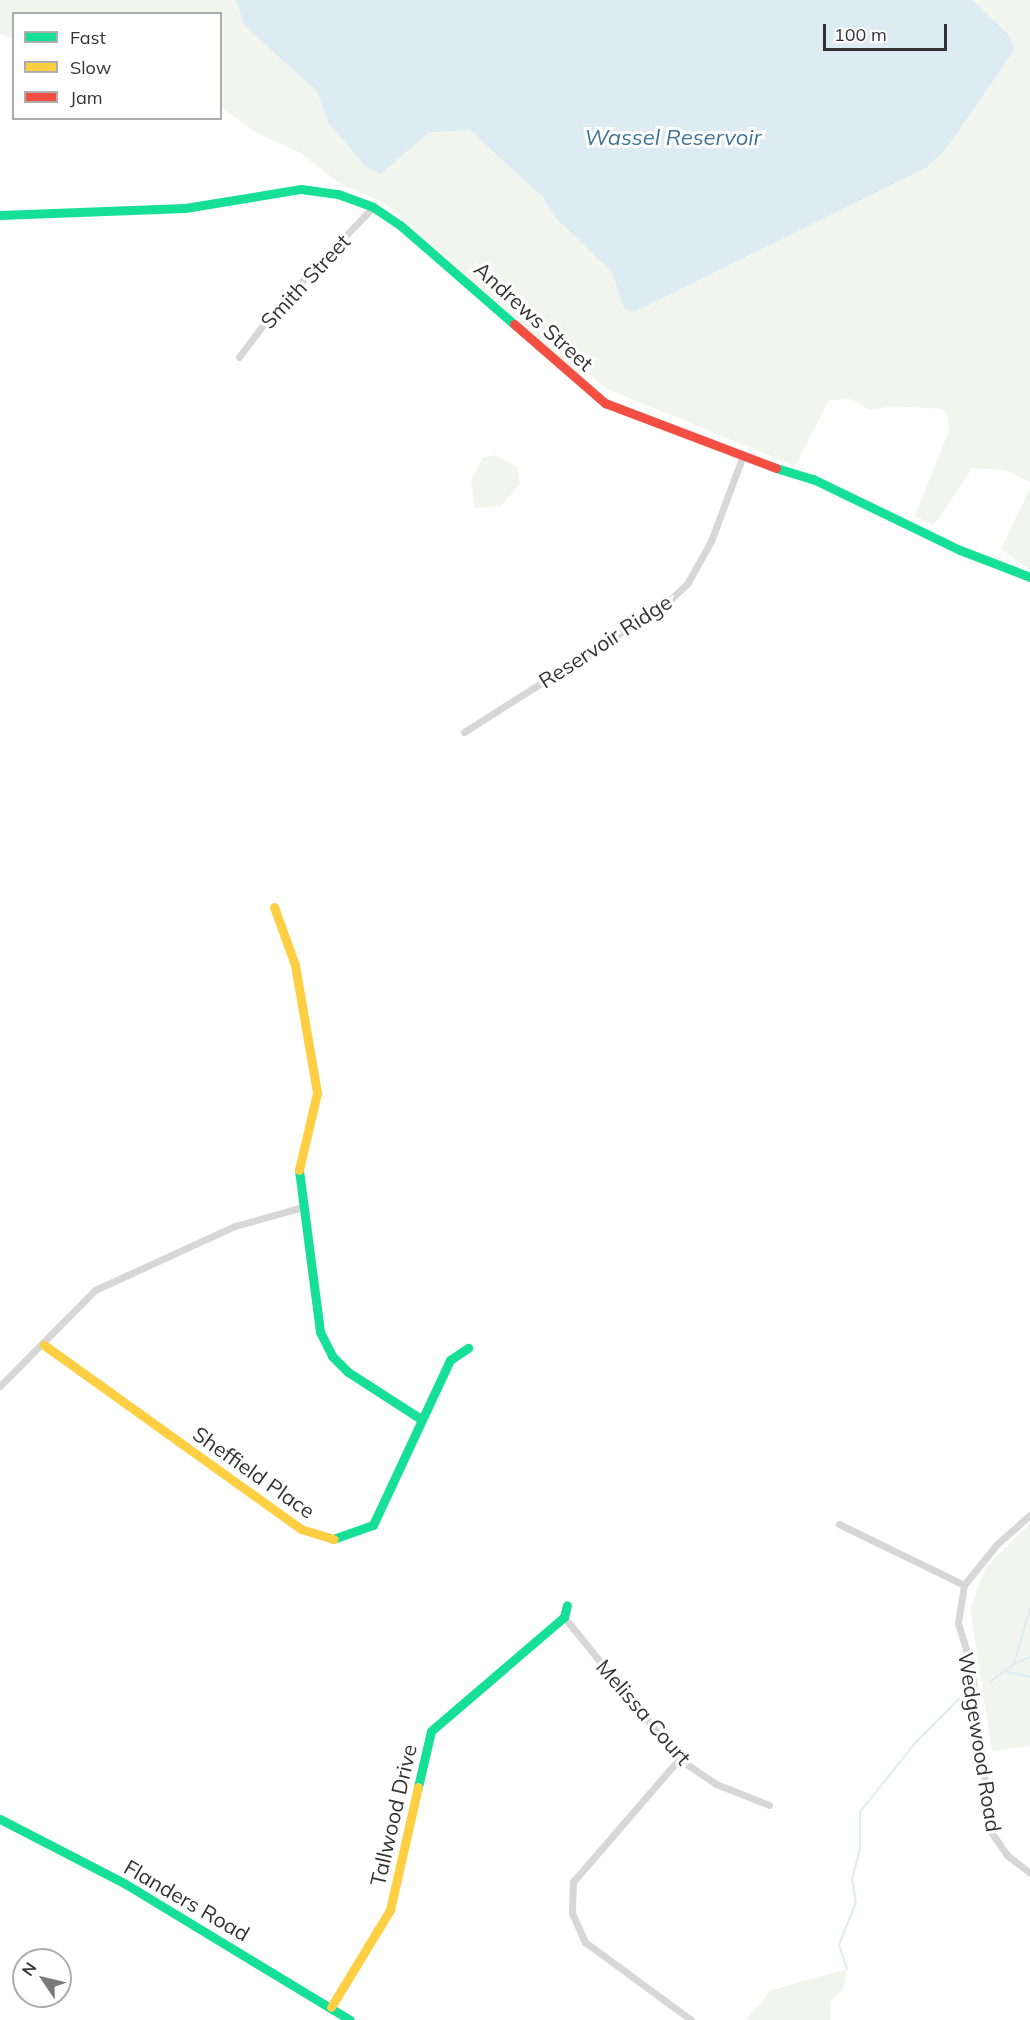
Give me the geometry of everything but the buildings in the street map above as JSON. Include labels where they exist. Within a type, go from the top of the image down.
[{"type":"street","name":"Andrews Street","points":[[0,214],[185,208],[301,189],[338,194],[373,207],[514,320],[605,403],[741,458],[813,479],[960,550],[1030,577]]},
{"type":"street","name":"Smith Street","points":[[239,357],[275,309],[373,207]]},
{"type":"street","name":"Reservoir Ridge","points":[[464,732],[666,604],[687,584],[711,541],[741,458]]},
{"type":"street","points":[[274,907],[296,964],[317,1093],[301,1152],[303,1207],[320,1332],[332,1356],[421,1419]]},
{"type":"street","points":[[0,1386],[44,1345],[95,1290],[235,1226],[303,1207]]},
{"type":"street","name":"Sheffield Place","points":[[44,1345],[301,1529],[322,1538],[355,1535],[373,1525],[450,1360],[468,1348]]},
{"type":"street","name":"Wedgewood Road","points":[[1030,1515],[997,1544],[964,1585],[958,1623],[971,1666],[991,1832],[1007,1855],[1030,1873]]},
{"type":"street","points":[[838,1524],[964,1585]]},
{"type":"street","points":[[564,1617],[567,1605]]},
{"type":"street","name":"Melissa Court","points":[[564,1617],[679,1759],[716,1784],[769,1805]]},
{"type":"street","name":"Tallwood Drive","points":[[331,2007],[390,1910],[431,1731],[564,1617]]},
{"type":"street","points":[[679,1759],[573,1882],[572,1913],[585,1942],[692,2020]]},
{"type":"street","name":"Flanders Road","points":[[0,1820],[124,1883],[350,2020]]},
{"type":"shaded area","points":[[0,0],[1030,0],[1030,482],[1005,470],[972,468],[934,525],[915,516],[949,431],[947,412],[941,409],[893,406],[869,410],[851,399],[829,400],[795,466],[605,388],[588,373],[577,373],[383,202],[342,185],[299,152],[258,134],[222,108],[222,12],[12,12],[12,38],[0,34]]},
{"type":"shaded area","points":[[495,455],[517,467],[520,484],[501,506],[475,508],[471,480],[483,458]]},
{"type":"shaded area","points":[[1030,489],[1030,570],[1001,549]]},
{"type":"shaded area","points":[[1030,1524],[1030,1746],[992,1751],[970,1609],[986,1567]]},
{"type":"shaded area","points":[[847,1969],[843,1989],[830,2002],[830,2020],[746,2020],[771,1990]]},
{"type":"water","name":"Wassel Reservoir","points":[[236,0],[972,0],[1010,36],[1014,50],[946,149],[927,167],[634,312],[624,308],[612,272],[555,217],[543,197],[470,130],[429,132],[381,174],[366,167],[328,122],[317,91],[245,26]]},
{"type":"waterway","points":[[990,1682],[1014,1664],[1030,1608]]},
{"type":"waterway","points":[[1014,1664],[1030,1657]]},
{"type":"waterway","points":[[1007,1672],[1030,1677]]},
{"type":"waterway","points":[[847,1969],[839,1945],[856,1902],[852,1880],[860,1847],[860,1812],[915,1743],[959,1699]]},
{"type":"traffic: fast","points":[[0,215],[185,208],[301,189],[338,194],[373,207],[400,225],[514,324]]},
{"type":"traffic: fast","points":[[776,468],[813,479],[960,550],[1030,577]]},
{"type":"traffic: fast","points":[[299,1170],[320,1332],[332,1356],[348,1372],[421,1419]]},
{"type":"traffic: fast","points":[[333,1539],[373,1525],[450,1360],[468,1348]]},
{"type":"traffic: fast","points":[[418,1787],[431,1731],[564,1617],[567,1605]]},
{"type":"traffic: fast","points":[[0,1819],[124,1883],[350,2020]]},
{"type":"traffic: slow","points":[[274,907],[295,965],[317,1093],[299,1170]]},
{"type":"traffic: slow","points":[[44,1345],[301,1529],[333,1539]]},
{"type":"traffic: slow","points":[[331,2007],[390,1910],[418,1787]]},
{"type":"traffic: jam","points":[[514,324],[605,403],[776,468]]}]
